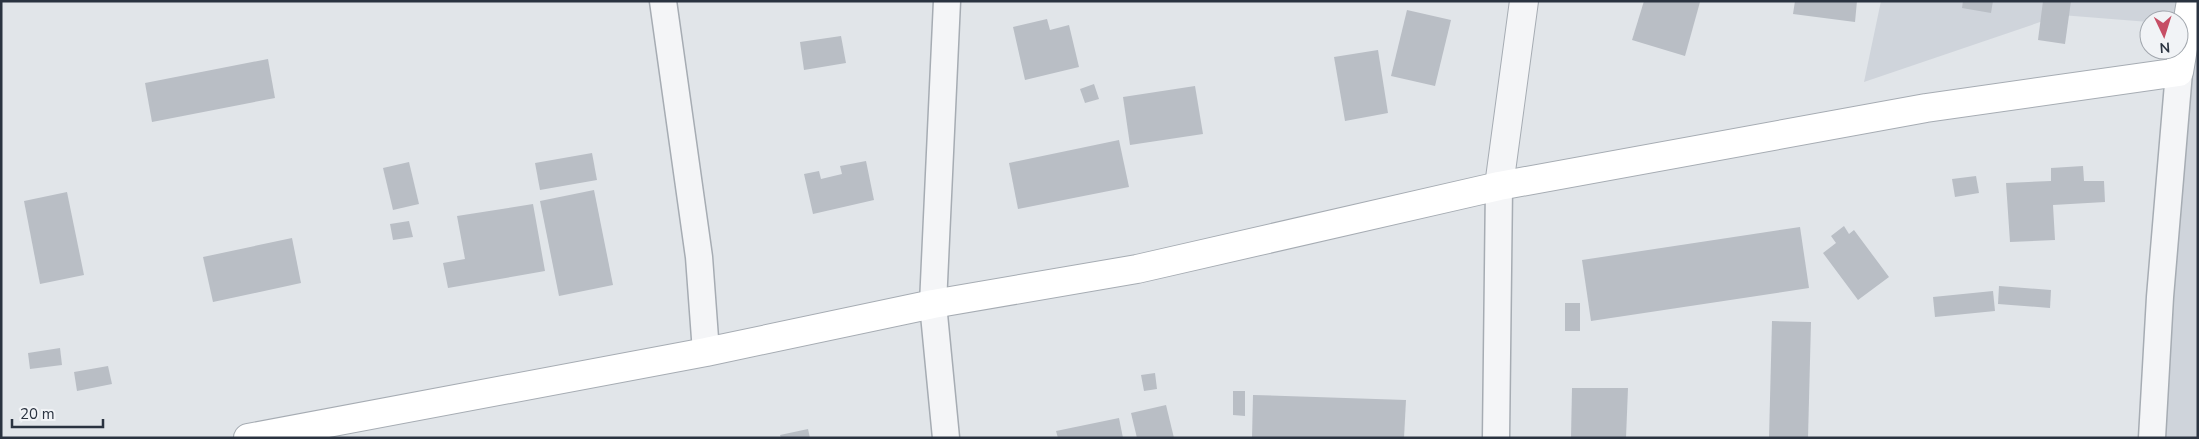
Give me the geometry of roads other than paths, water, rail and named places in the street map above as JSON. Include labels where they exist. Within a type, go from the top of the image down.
[{"type":"main road","points":[[248,438],[304,432],[706,352],[933,304],[1137,270],[1499,186],[1926,108],[2178,72],[2191,1]]},
{"type":"street","points":[[663,1],[699,257],[706,352]]},
{"type":"street","points":[[946,438],[933,304],[947,1]]},
{"type":"street","points":[[1496,438],[1499,186],[1524,1]]},
{"type":"street","points":[[2152,438],[2160,297],[2178,72]]}]
